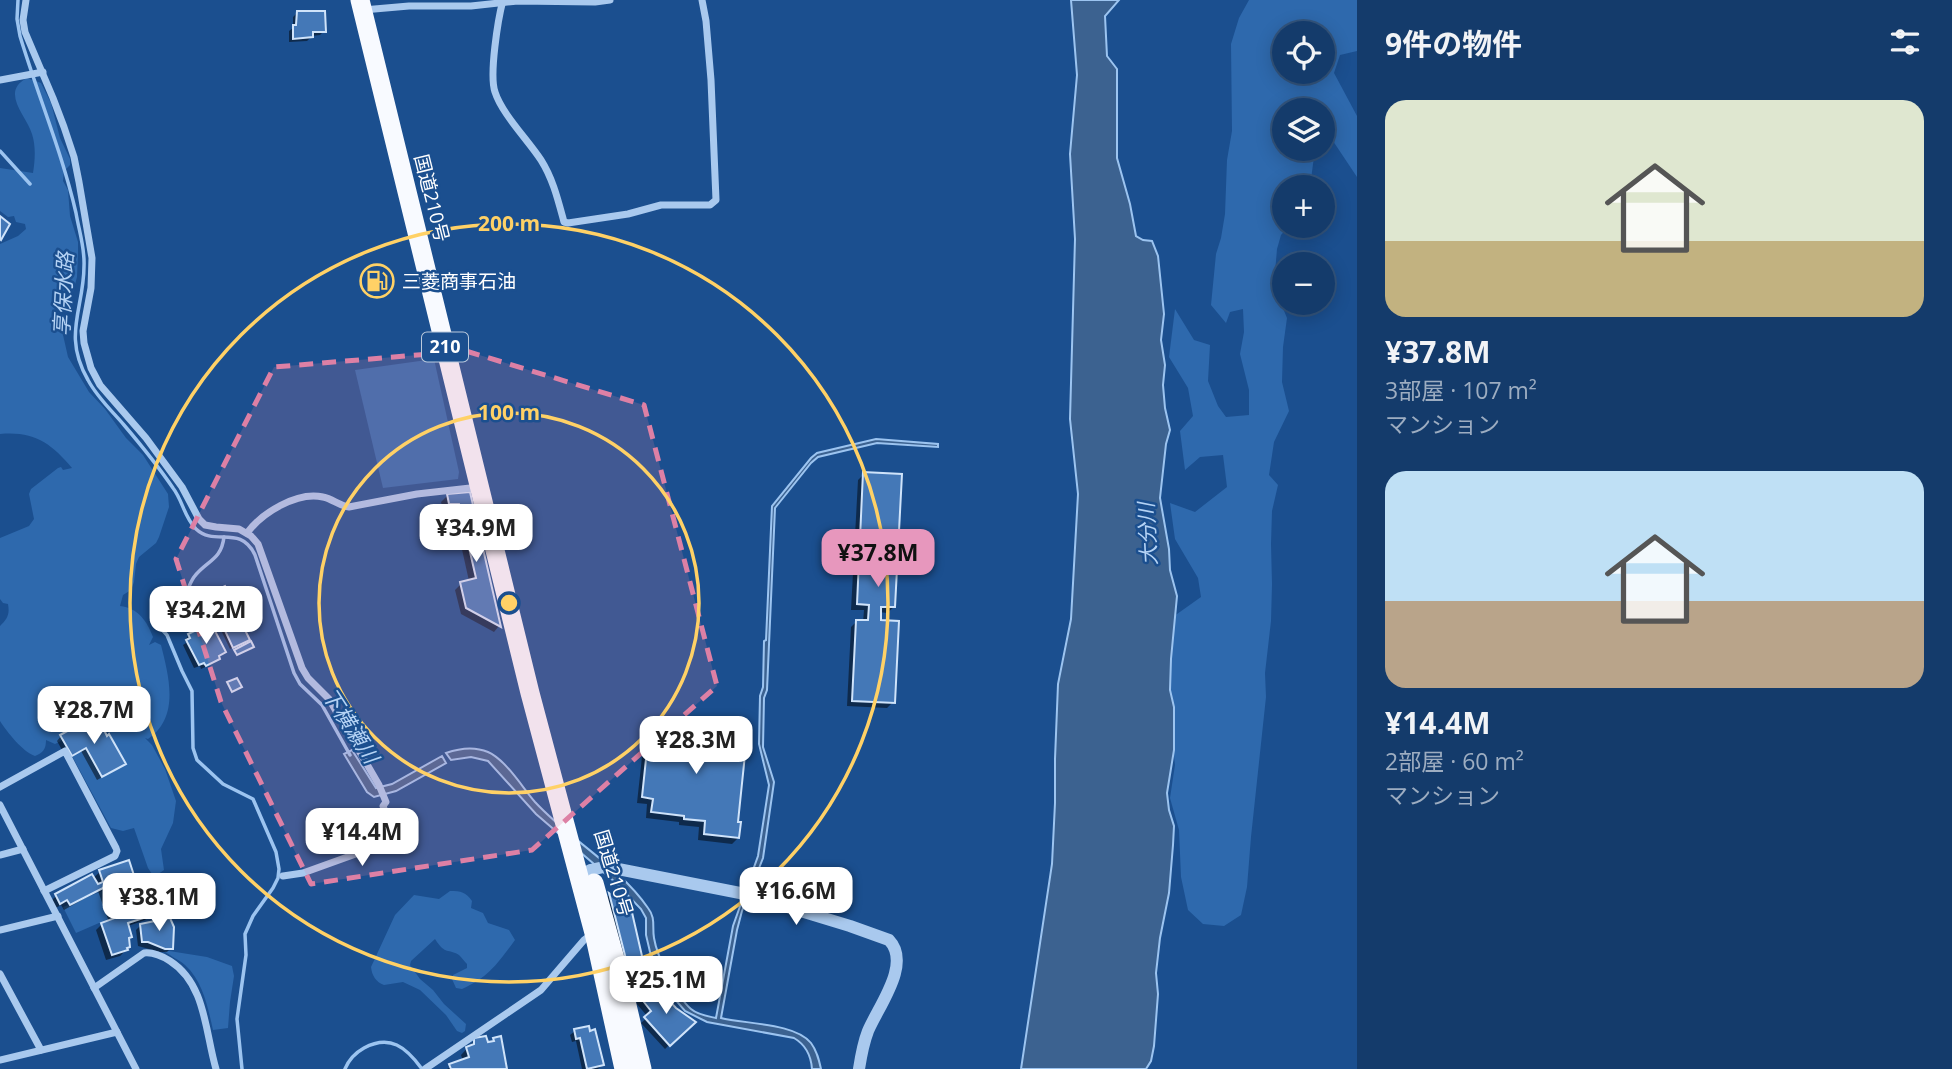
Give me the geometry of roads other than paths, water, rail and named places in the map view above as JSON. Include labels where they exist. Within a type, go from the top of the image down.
[{"type":"highway","name":"国道210号","points":[[361,5],[530,693],[594,933],[624,1069]]},
{"type":"highway","name":"国道210号","points":[[530,693],[590,870],[617,962],[642,1069]]},
{"type":"street","points":[[26,0],[23,26],[74,157],[90,244],[92,279],[83,337],[93,373],[182,487],[198,519],[205,525],[235,528],[247,533],[258,544],[305,674],[329,699],[385,796],[386,802],[383,806],[388,823],[368,849],[303,873],[283,876]]},
{"type":"street","points":[[361,5],[471,6],[503,1],[610,0]]},
{"type":"street","points":[[503,1],[494,91],[550,176],[564,222],[568,223],[628,215],[661,205],[710,205],[716,200],[712,80],[702,0]]},
{"type":"street","points":[[0,80],[43,72]]},
{"type":"street","points":[[247,533],[265,514],[276,507],[305,497],[322,496],[349,507],[417,494],[479,487]]},
{"type":"street","points":[[0,787],[65,751],[116,848],[115,856],[44,891]]},
{"type":"street","points":[[0,805],[136,1069]]},
{"type":"street","points":[[0,855],[23,849]]},
{"type":"street","points":[[590,870],[613,868],[745,894],[889,940],[896,952],[897,969],[867,1033],[859,1069]]},
{"type":"street","points":[[0,930],[58,916]]},
{"type":"street","points":[[425,1069],[541,990],[584,940],[594,933]]},
{"type":"street","points":[[94,988],[145,953],[152,953],[169,961],[187,976],[200,1000],[216,1069]]},
{"type":"street","points":[[0,974],[41,1050]]},
{"type":"street","points":[[0,1060],[117,1032]]},
{"type":"water","name":"大分川","points":[[1071,0],[1119,0],[1105,16],[1107,56],[1117,69],[1117,158],[1136,236],[1152,241],[1158,256],[1164,314],[1161,340],[1165,365],[1163,385],[1170,430],[1160,498],[1170,570],[1177,596],[1170,690],[1174,707],[1174,750],[1167,793],[1174,826],[1169,893],[1156,973],[1158,994],[1154,1046],[1146,1069],[1021,1069],[1052,864],[1058,684],[1071,619],[1078,494],[1070,419],[1075,239],[1070,154],[1077,75]]},
{"type":"water","points":[[876,439],[938,444],[938,447],[877,443],[818,457],[775,508],[763,747],[774,782],[763,858],[737,930],[721,1018],[769,1025],[804,1036],[815,1049],[819,1059],[821,1069],[812,1069],[807,1051],[794,1038],[707,1022],[685,1011],[673,997],[650,952],[646,918],[641,909],[616,883],[536,814],[488,761],[471,757],[451,760],[446,753],[472,748],[495,756],[549,816],[623,879],[650,912],[659,955],[680,996],[694,1011],[716,1018],[733,926],[758,856],[769,785],[759,744],[772,506],[817,453]]},
{"type":"water","points":[[352,750],[376,788],[392,784],[442,756],[446,763],[396,791],[374,797],[367,792],[344,754]]},
{"type":"waterway","name":"享保水路","points":[[18,0],[20,36],[64,168],[83,246],[83,281],[75,335],[80,364],[96,392],[167,480],[196,529],[211,536],[242,540],[249,546],[255,555],[294,673],[300,684],[322,705],[350,755]]},
{"type":"waterway","name":"享保水路","points":[[0,151],[30,184]]},
{"type":"waterway","name":"享保水路","points":[[224,537],[220,551],[194,577],[184,598],[159,604],[152,613],[153,620],[167,635],[192,691],[193,748],[197,760],[223,784],[253,799],[276,852],[278,878],[253,916],[245,934],[246,955],[237,1019],[242,1069]]},
{"type":"waterway","name":"享保水路","points":[[345,1069],[350,1059],[358,1052],[382,1042],[403,1049],[422,1069]]},
{"type":"place","name":"三菱商事石油","points":[[377,281]]},
{"type":"water label","name":"下横瀬川","points":[[350,726]]}]
